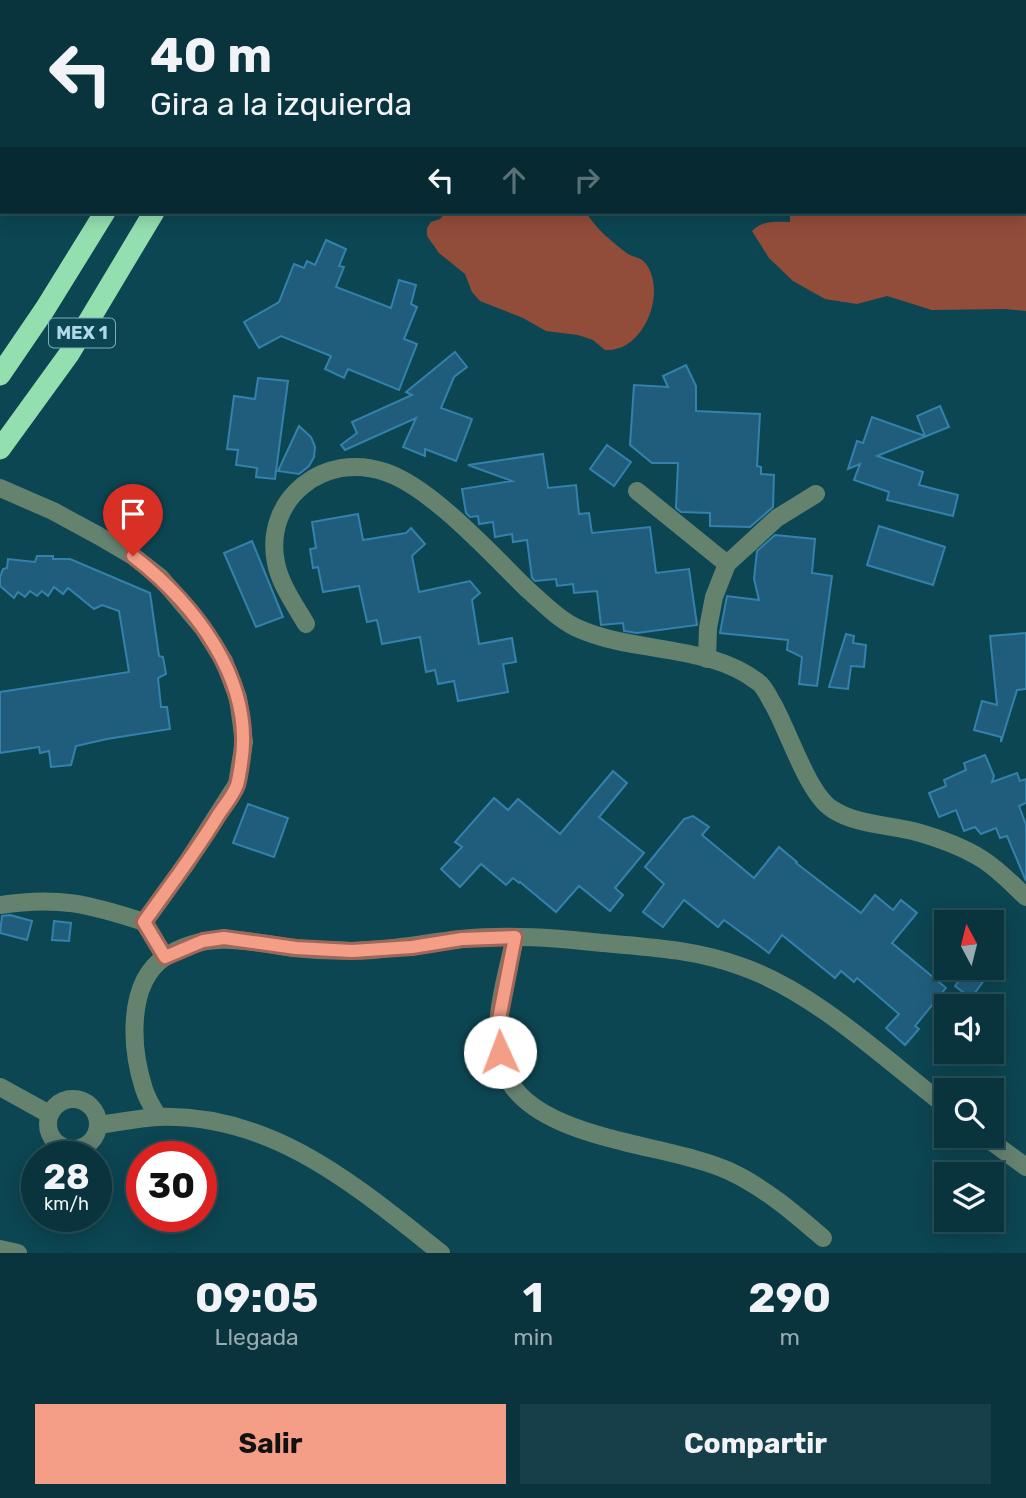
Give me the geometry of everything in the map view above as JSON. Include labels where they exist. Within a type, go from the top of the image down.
[{"type":"highway","name":"MEX 1","points":[[0,375],[104,214]]},
{"type":"highway","name":"MEX 1","points":[[0,449],[69,354],[126,263],[153,214]]},
{"type":"street","points":[[306,624],[276,564],[274,541],[277,518],[289,499],[309,481],[332,468],[358,465],[386,472],[417,488],[548,608],[575,627],[604,638],[706,659],[740,669],[762,685],[812,785],[831,809],[853,818],[917,832],[982,858],[1026,897]]},
{"type":"street","points":[[0,488],[99,536],[133,556],[160,577],[210,639],[224,661],[238,698],[244,742],[237,784],[186,864],[144,922]]},
{"type":"street","points":[[637,491],[727,564]]},
{"type":"street","points":[[706,659],[714,597],[727,564],[777,518],[816,494]]},
{"type":"street","points":[[0,905],[27,901],[69,901],[102,908],[144,922],[165,957]]},
{"type":"street","points":[[515,937],[499,1019],[500,1052],[505,1074],[520,1096],[547,1116],[581,1130],[726,1169],[757,1185],[823,1238]]},
{"type":"street","points":[[158,1117],[144,1091],[136,1060],[138,998],[145,979],[165,957],[203,941],[224,938],[296,948],[352,951],[412,947],[462,939],[515,937],[686,950],[745,967],[794,992],[830,1015],[934,1097]]},
{"type":"street","points":[[0,1087],[49,1114]]},
{"type":"street","points":[[78,1099],[93,1108],[99,1125],[91,1142],[84,1147],[67,1149],[52,1139],[48,1131],[49,1114],[61,1101],[78,1099]]},
{"type":"street","points":[[99,1125],[158,1117],[224,1124],[280,1141],[356,1186],[441,1253]]},
{"type":"street","points":[[1000,1148],[1026,1167]]},
{"type":"street","points":[[0,1249],[18,1253]]},
{"type":"shaded area","points":[[444,214],[587,214],[610,240],[646,264],[652,276],[654,290],[648,319],[631,342],[619,348],[605,350],[593,340],[546,331],[523,318],[480,301],[472,292],[465,274],[439,253],[427,236],[427,228],[431,222]]},
{"type":"shaded area","points":[[790,214],[1026,214],[1026,311],[932,310],[887,296],[857,304],[825,299],[793,281],[769,258],[752,231],[765,223],[790,222]]},
{"type":"building","points":[[326,240],[346,249],[339,266],[344,267],[336,287],[391,308],[399,280],[416,285],[411,304],[417,307],[404,339],[417,344],[399,390],[348,369],[344,378],[325,369],[331,356],[281,336],[259,348],[244,322],[279,302],[294,264],[304,268],[307,261],[315,265]]},
{"type":"building","points":[[455,352],[467,367],[454,377],[441,408],[472,419],[456,461],[425,449],[425,456],[403,447],[416,418],[345,450],[341,445],[357,433],[352,422],[412,395],[406,392]]},
{"type":"building","points":[[686,365],[696,386],[696,411],[760,414],[757,466],[761,467],[761,474],[774,475],[773,507],[750,527],[710,526],[710,513],[681,512],[676,508],[678,463],[652,463],[630,445],[634,385],[668,387],[663,376]]},
{"type":"building","points":[[258,378],[288,381],[275,479],[256,477],[257,468],[236,465],[238,450],[227,449],[234,396],[255,399]]},
{"type":"building","points":[[940,406],[949,427],[877,456],[923,472],[919,485],[958,495],[953,516],[887,500],[889,492],[854,480],[860,464],[848,469],[857,441],[863,443],[872,417],[925,436],[917,416]]},
{"type":"building","points":[[299,426],[311,437],[315,447],[314,457],[309,466],[299,474],[278,471]]},
{"type":"building","points":[[607,445],[631,462],[614,486],[590,469]]},
{"type":"building","points":[[543,454],[548,488],[576,485],[579,514],[589,513],[592,533],[650,527],[656,573],[689,569],[697,625],[637,633],[624,631],[623,623],[601,625],[597,591],[574,593],[573,584],[557,586],[556,579],[535,581],[532,578],[527,540],[513,542],[512,534],[495,537],[493,522],[479,524],[478,516],[470,517],[466,513],[462,489],[512,481],[468,465]]},
{"type":"building","points":[[358,514],[363,540],[406,533],[411,528],[425,544],[412,556],[419,592],[470,581],[480,593],[472,600],[479,644],[512,638],[516,662],[503,664],[508,692],[458,701],[454,681],[438,684],[435,670],[426,672],[420,637],[382,644],[377,620],[367,622],[359,586],[323,592],[318,567],[313,568],[310,549],[316,548],[312,522]]},
{"type":"building","points":[[879,526],[945,547],[933,585],[867,565]]},
{"type":"building","points":[[775,535],[815,539],[812,573],[832,576],[817,686],[799,684],[802,657],[787,650],[788,640],[720,633],[727,596],[759,600],[754,579],[757,551]]},
{"type":"building","points":[[252,541],[283,617],[256,627],[224,553]]},
{"type":"building","points":[[37,556],[70,559],[150,593],[159,656],[163,657],[166,674],[158,678],[161,707],[167,707],[170,729],[76,746],[71,765],[51,767],[49,751],[40,753],[39,747],[0,753],[0,692],[129,672],[119,611],[102,605],[94,609],[68,588],[63,594],[54,587],[48,596],[42,591],[37,596],[30,591],[25,597],[18,592],[14,598],[0,586],[0,577],[3,569],[7,568],[8,559],[35,562]]},
{"type":"building","points":[[1026,633],[1026,689],[1017,690],[1001,742],[1001,737],[974,730],[982,701],[997,705],[990,636]]},
{"type":"building","points":[[846,634],[854,636],[853,643],[866,645],[864,667],[851,666],[848,689],[829,687]]},
{"type":"building","points":[[985,755],[994,776],[992,782],[1017,773],[1020,781],[1026,779],[1026,803],[1019,806],[1026,825],[1026,881],[1007,836],[1000,838],[996,828],[981,834],[975,827],[964,831],[956,810],[939,817],[929,793],[946,786],[944,780],[966,770],[964,763]]},
{"type":"building","points":[[613,771],[627,783],[599,817],[644,853],[615,888],[623,895],[610,911],[579,886],[556,912],[520,882],[513,878],[506,885],[481,864],[460,887],[441,869],[462,847],[455,842],[494,798],[508,810],[518,799],[560,834]]},
{"type":"building","points":[[248,804],[288,818],[274,857],[233,843]]},
{"type":"building","points":[[693,816],[709,827],[702,835],[754,878],[779,847],[861,913],[875,895],[893,910],[901,900],[917,913],[892,943],[946,988],[941,994],[934,994],[934,1003],[915,1026],[919,1029],[905,1045],[886,1028],[899,1014],[857,978],[854,982],[841,971],[835,978],[782,935],[769,953],[724,920],[718,927],[684,900],[663,927],[643,912],[664,884],[645,867],[684,819]]},
{"type":"building","points":[[10,915],[32,921],[27,940],[0,933],[2,916]]},
{"type":"building","points":[[54,921],[71,923],[69,941],[52,940]]},
{"type":"building","points":[[959,980],[984,980],[974,994],[966,994],[955,986]]},
{"type":"route","points":[[133,556],[160,577],[181,601],[203,628],[224,661],[238,698],[244,742],[237,784],[186,864],[144,922],[165,957],[203,941],[224,938],[296,948],[352,951],[412,947],[462,939],[515,937],[499,1019],[500,1052]]}]
